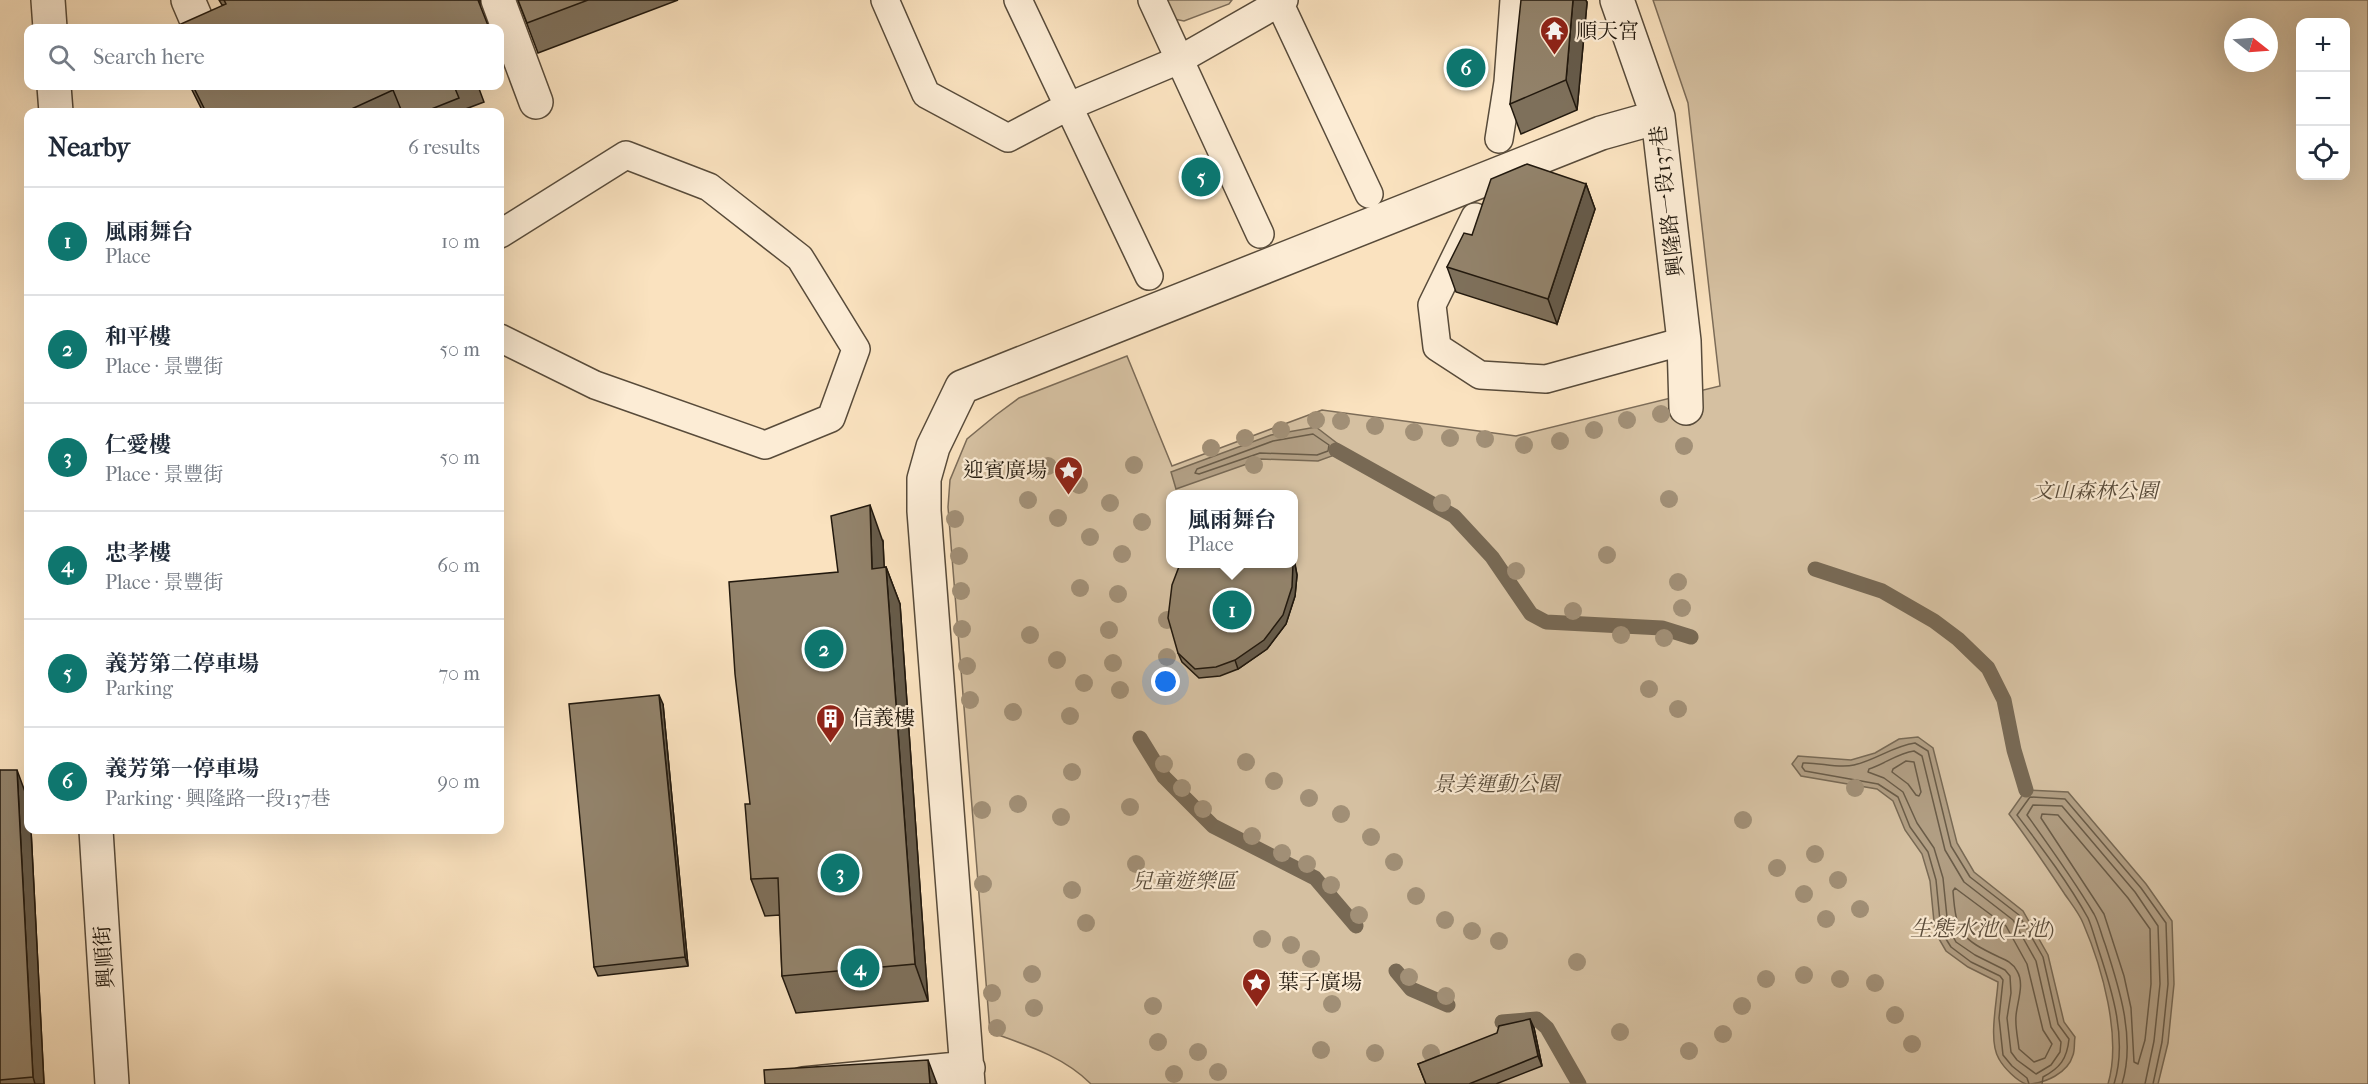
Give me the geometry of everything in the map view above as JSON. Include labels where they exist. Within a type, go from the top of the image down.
[{"type":"street","points":[[48,0],[50,24]]},
{"type":"street","points":[[188,0],[198,24]]},
{"type":"street","points":[[498,0],[536,102]]},
{"type":"street","name":"興隆路一段137巷","points":[[1617,0],[1658,117],[1684,341],[1686,408]]},
{"type":"street","points":[[54,90],[56,108]]},
{"type":"street","points":[[802,1084],[968,1076],[924,511],[924,479],[933,447],[962,387],[1601,133],[1658,117]]},
{"type":"street","name":"興順街","points":[[96,834],[112,1084]]},
{"type":"lane","points":[[885,0],[926,94],[1008,138],[1067,106],[1179,60],[1280,1],[1370,194]]},
{"type":"lane","points":[[1018,0],[1149,276]]},
{"type":"lane","points":[[1152,0],[1260,234]]},
{"type":"lane","points":[[1499,139],[1509,82],[1514,0]]},
{"type":"lane","points":[[504,231],[626,155],[709,187],[800,258],[856,350],[831,418],[765,445],[595,385],[504,340]]},
{"type":"lane","points":[[1475,217],[1432,305],[1437,347],[1480,375],[1546,379],[1684,341]]},
{"type":"green space","points":[[1147,0],[1232,0],[1229,4],[1184,21],[1169,18]]},
{"type":"green space","points":[[1653,0],[2368,0],[2368,1084],[1091,1084],[1056,1059],[990,1032],[948,507],[950,480],[967,439],[1019,398],[1127,356],[1172,466],[1322,410],[1516,436],[1720,386],[1688,103]]},
{"type":"water","points":[[1316,427],[1338,444],[1332,456],[1318,461],[1261,459],[1176,489],[1171,472],[1271,435]]},
{"type":"water","name":"生態水池(上池)","points":[[1918,737],[1933,748],[1957,843],[1974,872],[2023,911],[2048,955],[2064,1022],[2075,1037],[2074,1053],[2070,1061],[2061,1072],[2048,1080],[2026,1084],[2011,1074],[1999,1059],[1994,1042],[1998,982],[1968,967],[1946,951],[1935,932],[1930,881],[1922,854],[1905,830],[1893,801],[1877,789],[1801,776],[1792,764],[1798,756],[1851,760],[1875,753],[1899,739]]},
{"type":"water","points":[[2026,790],[2068,792],[2146,884],[2172,921],[2174,984],[2168,1043],[2158,1084],[2108,1084],[2113,1045],[2103,981],[2079,915],[2009,814]]},
{"type":"building","points":[[224,0],[478,0],[487,24],[181,24],[226,4]]},
{"type":"building","points":[[518,0],[588,0],[527,23]]},
{"type":"building","points":[[1521,0],[1573,0],[1566,80],[1510,104]]},
{"type":"building","points":[[195,90],[393,90],[354,108],[204,108]]},
{"type":"building","points":[[393,90],[456,90],[459,98],[434,108],[400,108]]},
{"type":"building","points":[[1527,164],[1586,184],[1548,299],[1447,267],[1464,233],[1472,235],[1491,179]]},
{"type":"building","points":[[870,505],[872,569],[886,567],[915,964],[782,976],[778,878],[751,879],[745,804],[750,804],[735,674],[729,582],[838,572],[831,516]]},
{"type":"building","points":[[1178,568],[1293,568],[1292,587],[1283,615],[1264,640],[1235,660],[1216,667],[1195,669],[1178,653],[1168,618],[1172,585]]},
{"type":"building","points":[[659,695],[685,957],[594,967],[569,704]]},
{"type":"building","points":[[0,770],[17,770],[33,1077],[0,1080]]},
{"type":"building","points":[[1530,1019],[1538,1056],[1469,1084],[1426,1084],[1418,1064],[1497,1033],[1499,1026]]},
{"type":"building","points":[[928,1060],[930,1084],[765,1084],[764,1070]]},
{"type":"waterway","points":[[1336,450],[1454,516],[1492,557],[1531,614],[1546,622],[1662,628],[1691,637]]},
{"type":"waterway","points":[[1815,569],[1882,591],[1934,621],[1958,639],[1988,668],[2004,700],[2014,750],[2026,790]]},
{"type":"waterway","points":[[1140,738],[1164,777],[1213,826],[1315,878],[1356,926]]},
{"type":"waterway","points":[[1396,971],[1411,989],[1448,1005]]},
{"type":"waterway","points":[[1502,1022],[1537,1019],[1547,1028],[1579,1084]]},
{"type":"place","name":"順天宮","points":[[1555,56]]},
{"type":"place","name":"義芳第一停車場","points":[[1466,68]]},
{"type":"place","name":"義芳第二停車場","points":[[1201,177]]},
{"type":"place","name":"迎賓廣場","points":[[1068,496]]},
{"type":"place","name":"風雨舞台","points":[[1232,610]]},
{"type":"place","name":"和平樓","points":[[824,649]]},
{"type":"place","name":"信義樓","points":[[831,744]]},
{"type":"place","name":"仁愛樓","points":[[840,873]]},
{"type":"place","name":"忠孝樓","points":[[860,968]]},
{"type":"place","name":"葉子廣場","points":[[1257,1008]]},
{"type":"park label","name":"文山森林公園","points":[[2095,491]]},
{"type":"park label","name":"景美運動公園","points":[[1496,784]]},
{"type":"park label","name":"兒童遊樂區","points":[[1184,881]]}]
